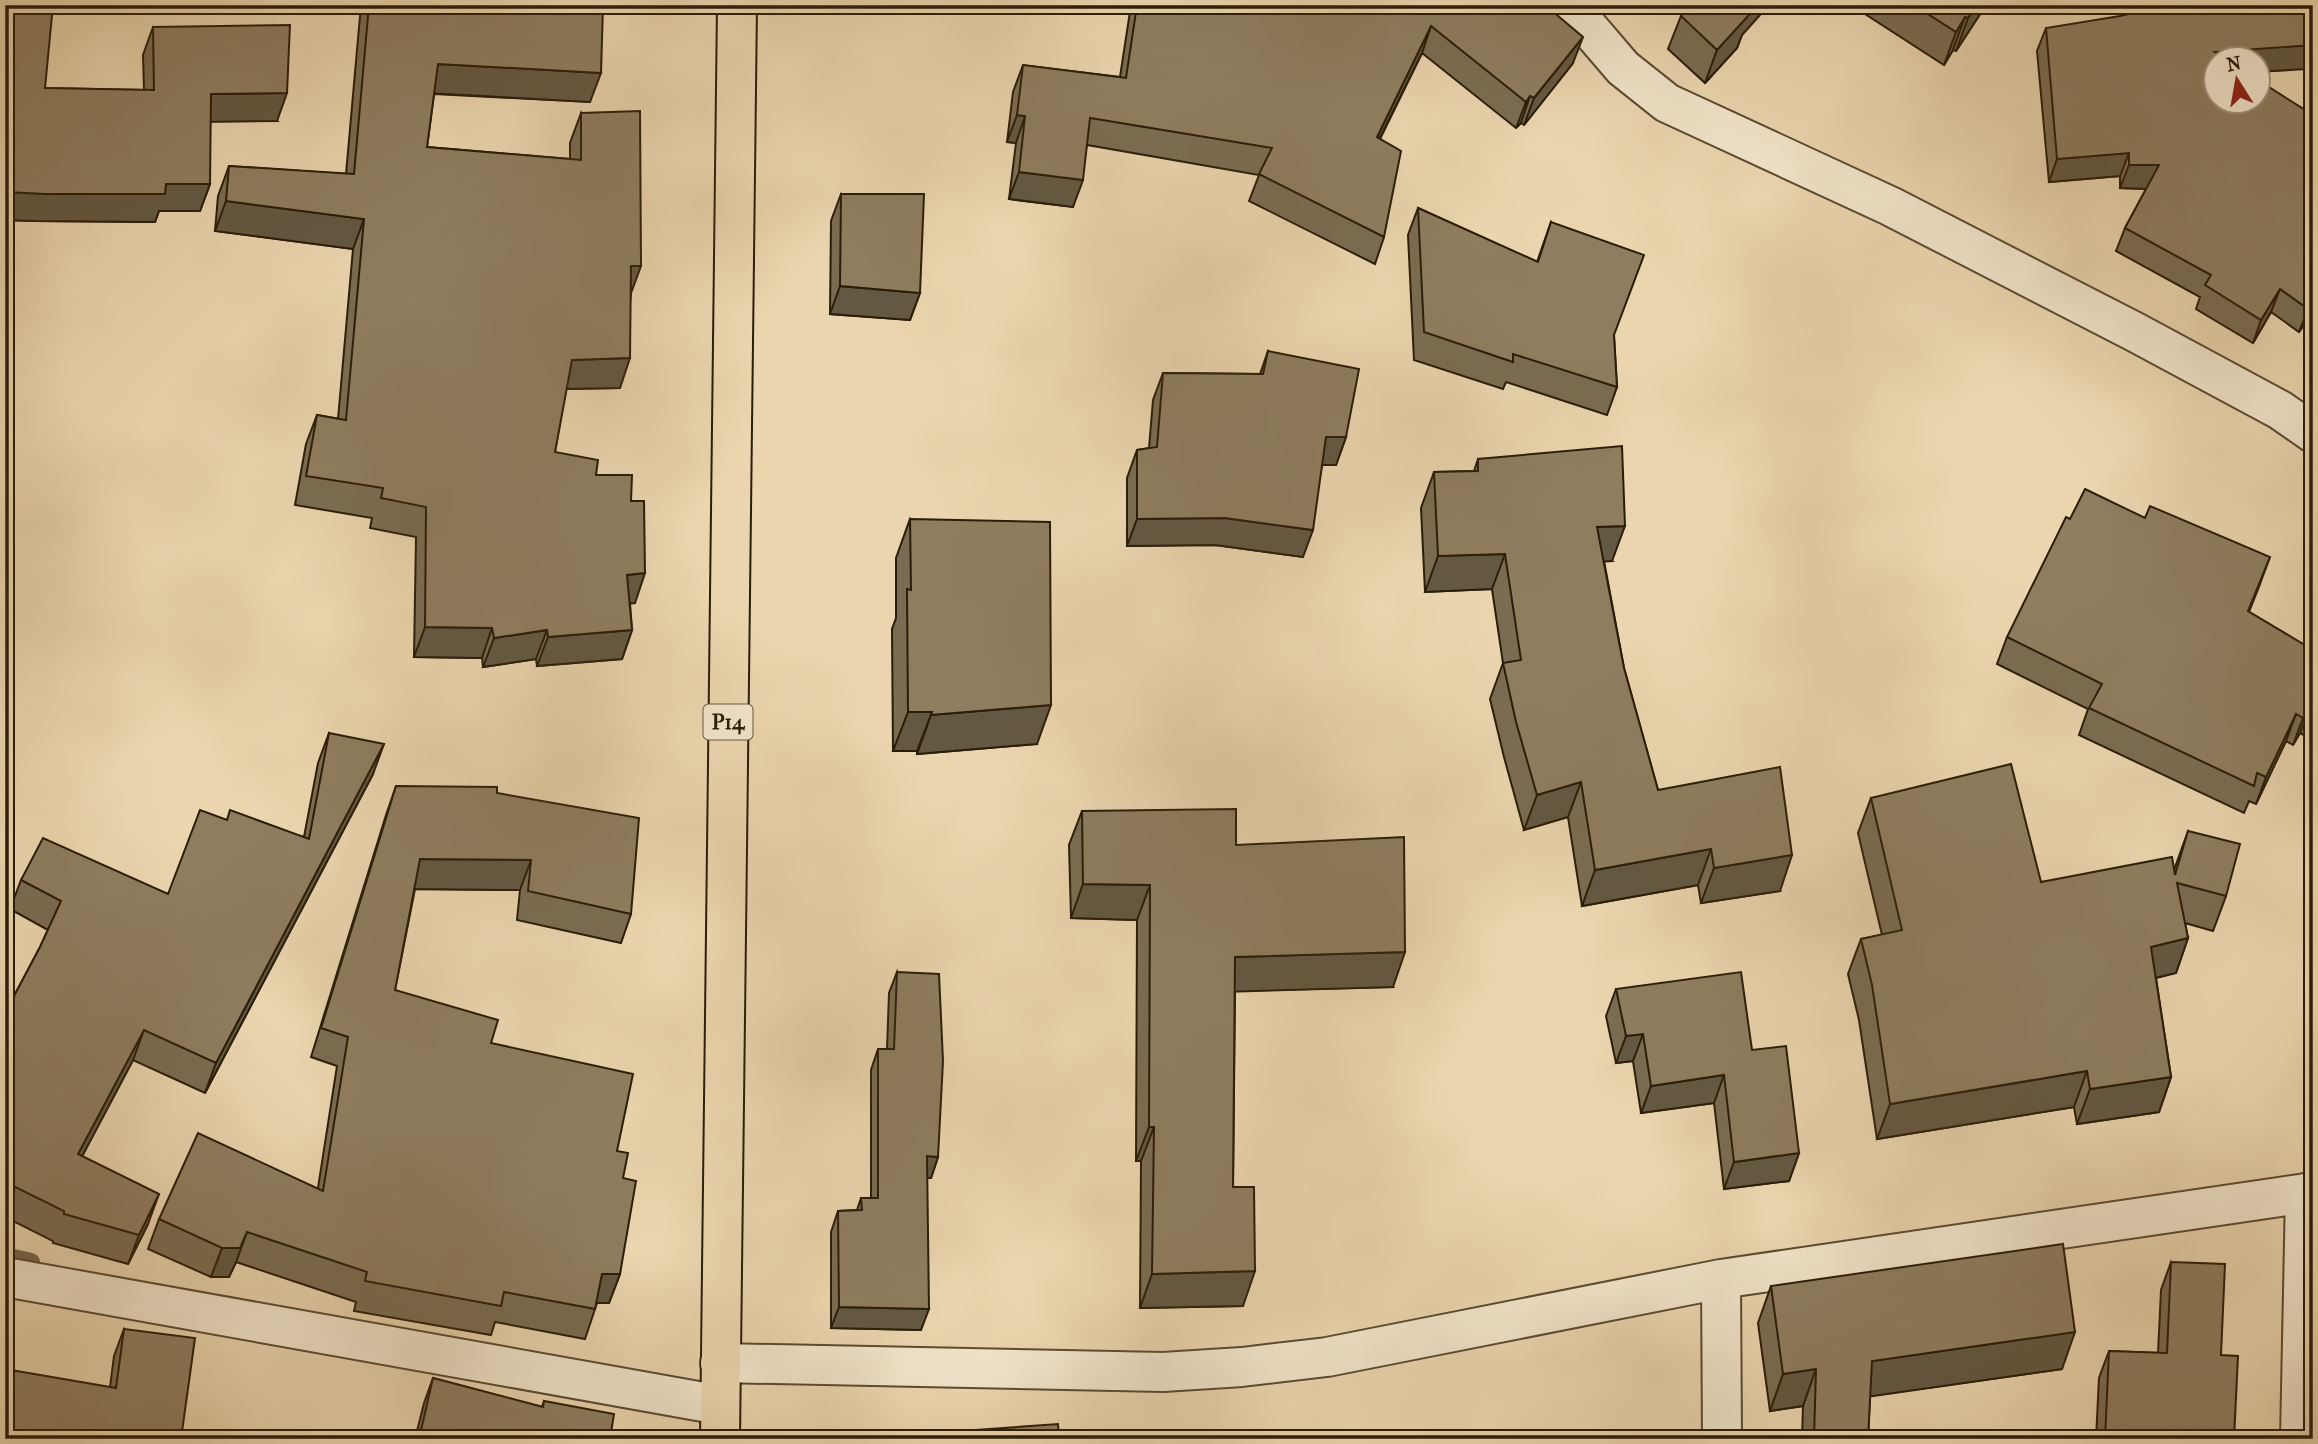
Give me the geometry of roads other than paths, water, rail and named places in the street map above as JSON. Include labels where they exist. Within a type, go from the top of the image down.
[{"type":"main road","name":"P14","points":[[720,1422],[737,5]]},
{"type":"street","points":[[1569,5],[1623,68],[1667,103],[1890,206],[2135,332],[2280,410],[2313,433]]},
{"type":"street","points":[[720,1363],[1163,1372],[1242,1367],[1327,1357],[1721,1279],[2309,1193],[2300,1439]]},
{"type":"street","points":[[5,1277],[720,1422]]},
{"type":"street","points":[[1721,1279],[1722,1439]]},
{"type":"waterway","points":[[5,1256],[31,1262]]}]
